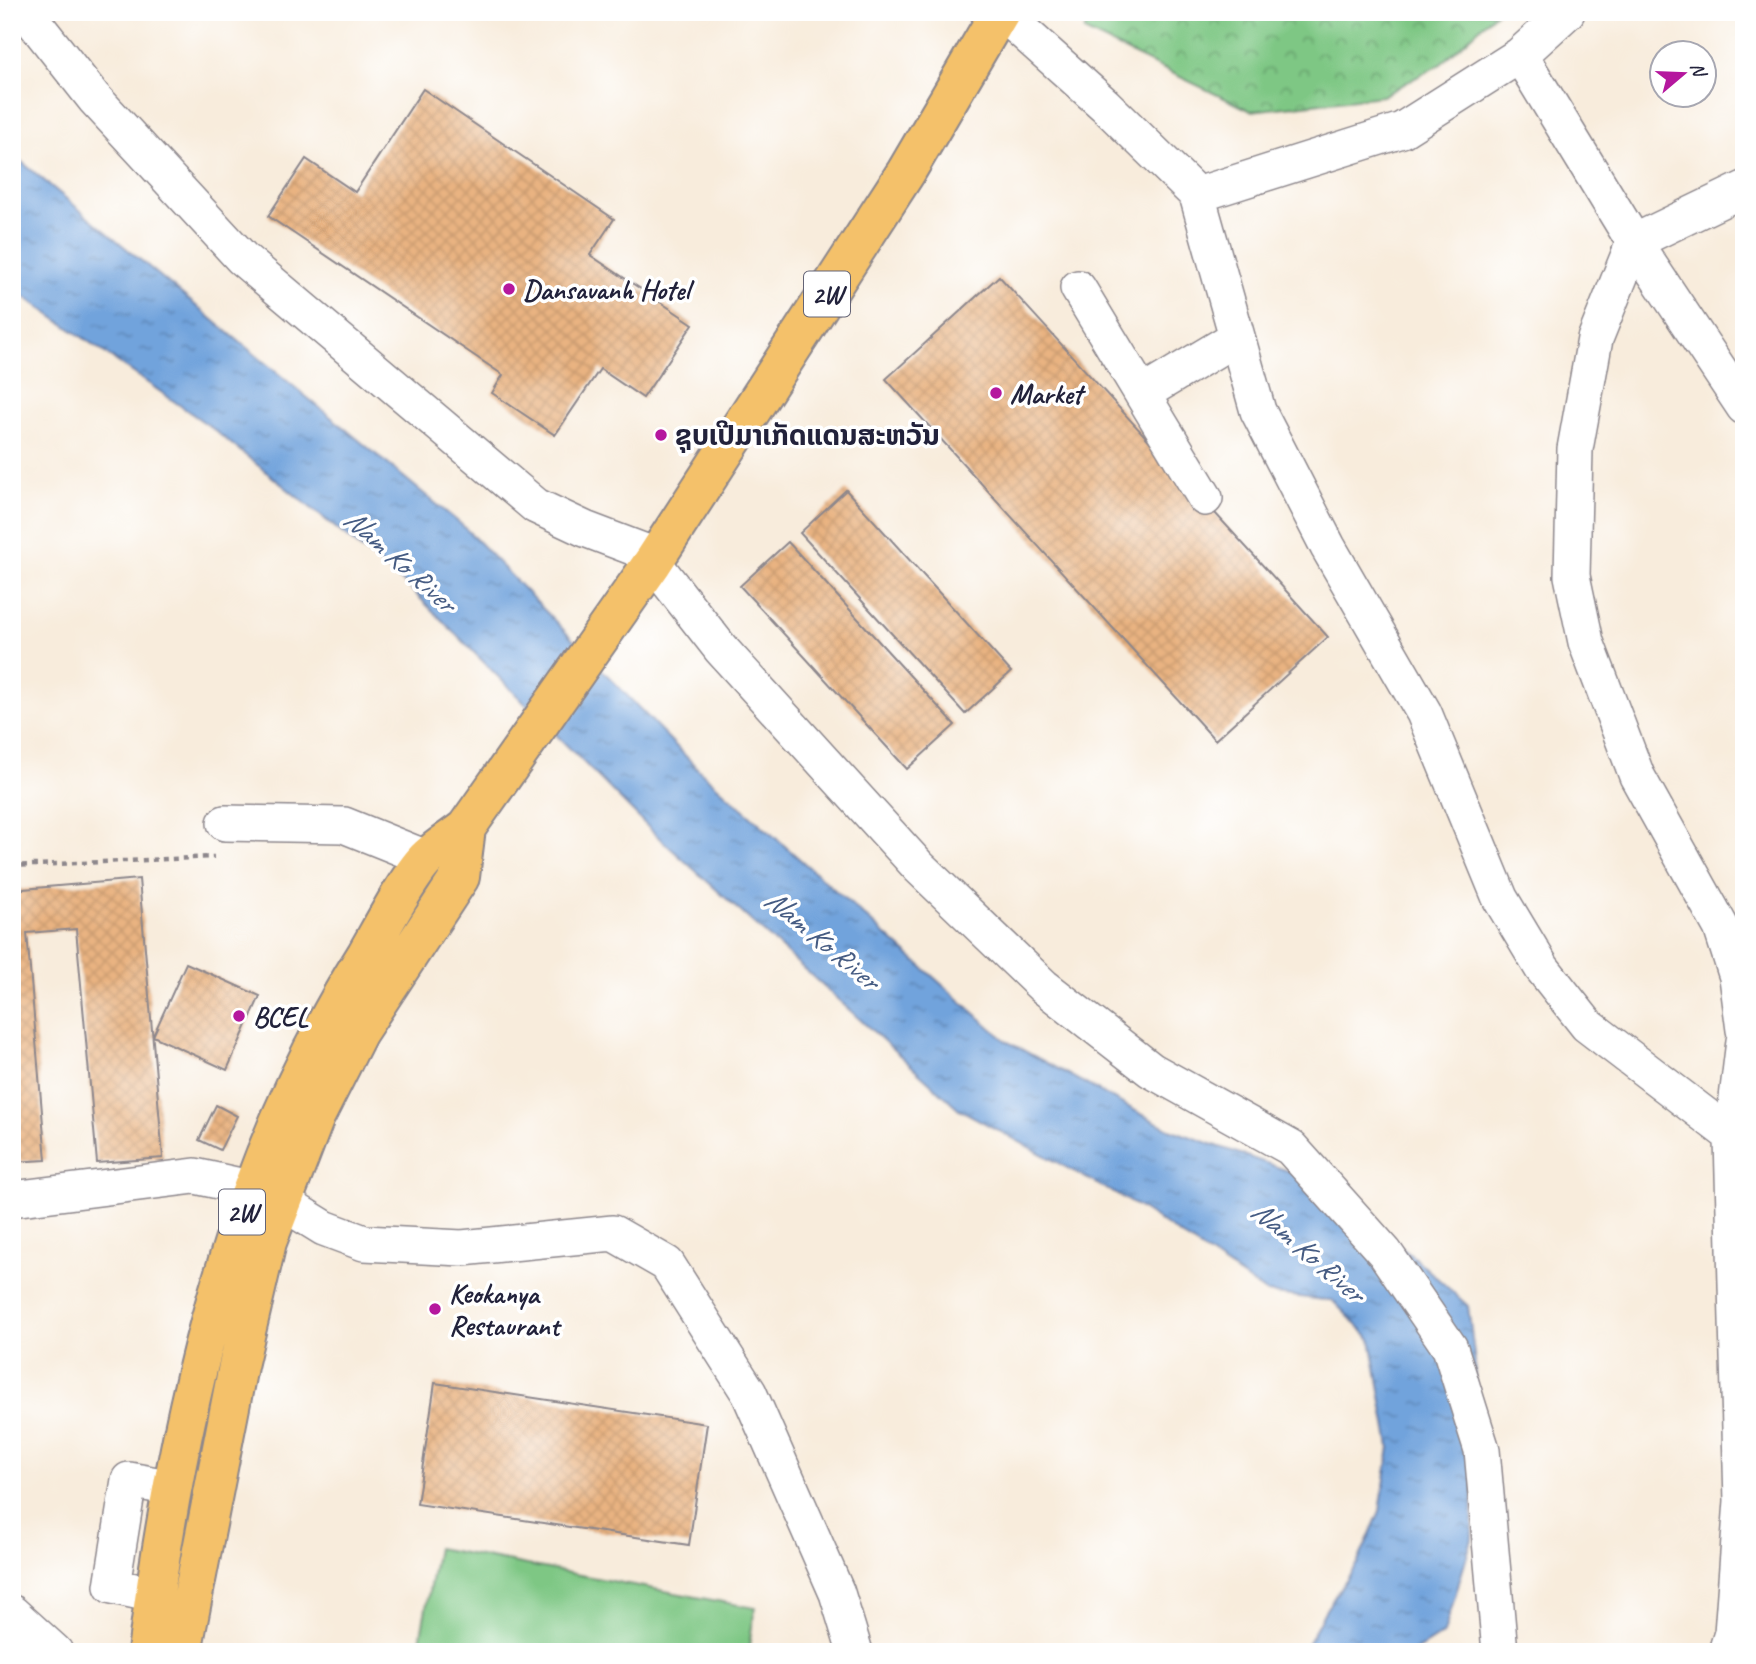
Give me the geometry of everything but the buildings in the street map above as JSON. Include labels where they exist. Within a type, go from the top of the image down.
[{"type":"highway","name":"2W","points":[[182,1652],[238,1366],[267,1242],[266,1195],[285,1101],[329,1013],[426,858],[466,828],[652,563],[906,172],[1000,12]]},
{"type":"highway","name":"2W","points":[[147,1652],[173,1488],[202,1352],[266,1195],[315,1117],[358,1032],[460,877],[466,828]]},
{"type":"street","points":[[26,12],[94,98],[242,258],[536,506],[652,563],[721,649],[919,867],[1043,986],[1151,1070],[1291,1148],[1385,1253],[1450,1348],[1482,1450],[1500,1652]]},
{"type":"street","points":[[1000,12],[1105,105],[1197,195],[1258,411],[1328,547],[1424,713],[1500,898],[1542,968],[1587,1025],[1738,1142]]},
{"type":"street","points":[[1197,195],[1402,130],[1520,55],[1567,12]]},
{"type":"street","points":[[1520,55],[1634,242],[1744,407]]},
{"type":"street","points":[[1744,190],[1634,242],[1595,339],[1576,449],[1572,576],[1586,642],[1637,776],[1721,927],[1737,977],[1744,1030]]},
{"type":"street","points":[[1078,288],[1205,498]]},
{"type":"street","points":[[1142,394],[1237,337]]},
{"type":"street","points":[[225,823],[344,825],[426,858]]},
{"type":"street","points":[[1726,1652],[1732,1633],[1742,1501],[1738,1142],[1744,1041]]},
{"type":"street","points":[[12,1199],[195,1176],[266,1195],[324,1228],[364,1243],[462,1248],[613,1233],[667,1264],[749,1393],[837,1593],[855,1652]]},
{"type":"street","points":[[12,1614],[55,1652]]},
{"type":"path","points":[[12,866],[219,856],[225,823]]},
{"type":"green space","points":[[1091,12],[1497,12],[1441,64],[1382,96],[1251,111],[1084,31]]},
{"type":"green space","points":[[437,1548],[755,1608],[748,1652],[418,1652]]},
{"type":"water","name":"Nam Ko River","points":[[12,154],[463,526],[701,772],[1006,1041],[1169,1129],[1314,1180],[1416,1259],[1468,1306],[1475,1362],[1472,1539],[1444,1633],[1414,1652],[1303,1652],[1325,1611],[1358,1562],[1380,1511],[1390,1447],[1371,1339],[1333,1301],[1267,1293],[1136,1205],[959,1109],[655,834],[408,586],[208,425],[12,288]]},
{"type":"place","name":"Dansavanh Hotel","points":[[509,289]]},
{"type":"place","name":"Market","points":[[996,393]]},
{"type":"place","name":"ຊຸບເປີມາເກັດແດນສະຫວັນ","points":[[661,435]]},
{"type":"place","name":"BCEL","points":[[239,1016]]},
{"type":"place","name":"Keokanya Restaurant","points":[[435,1309]]}]
